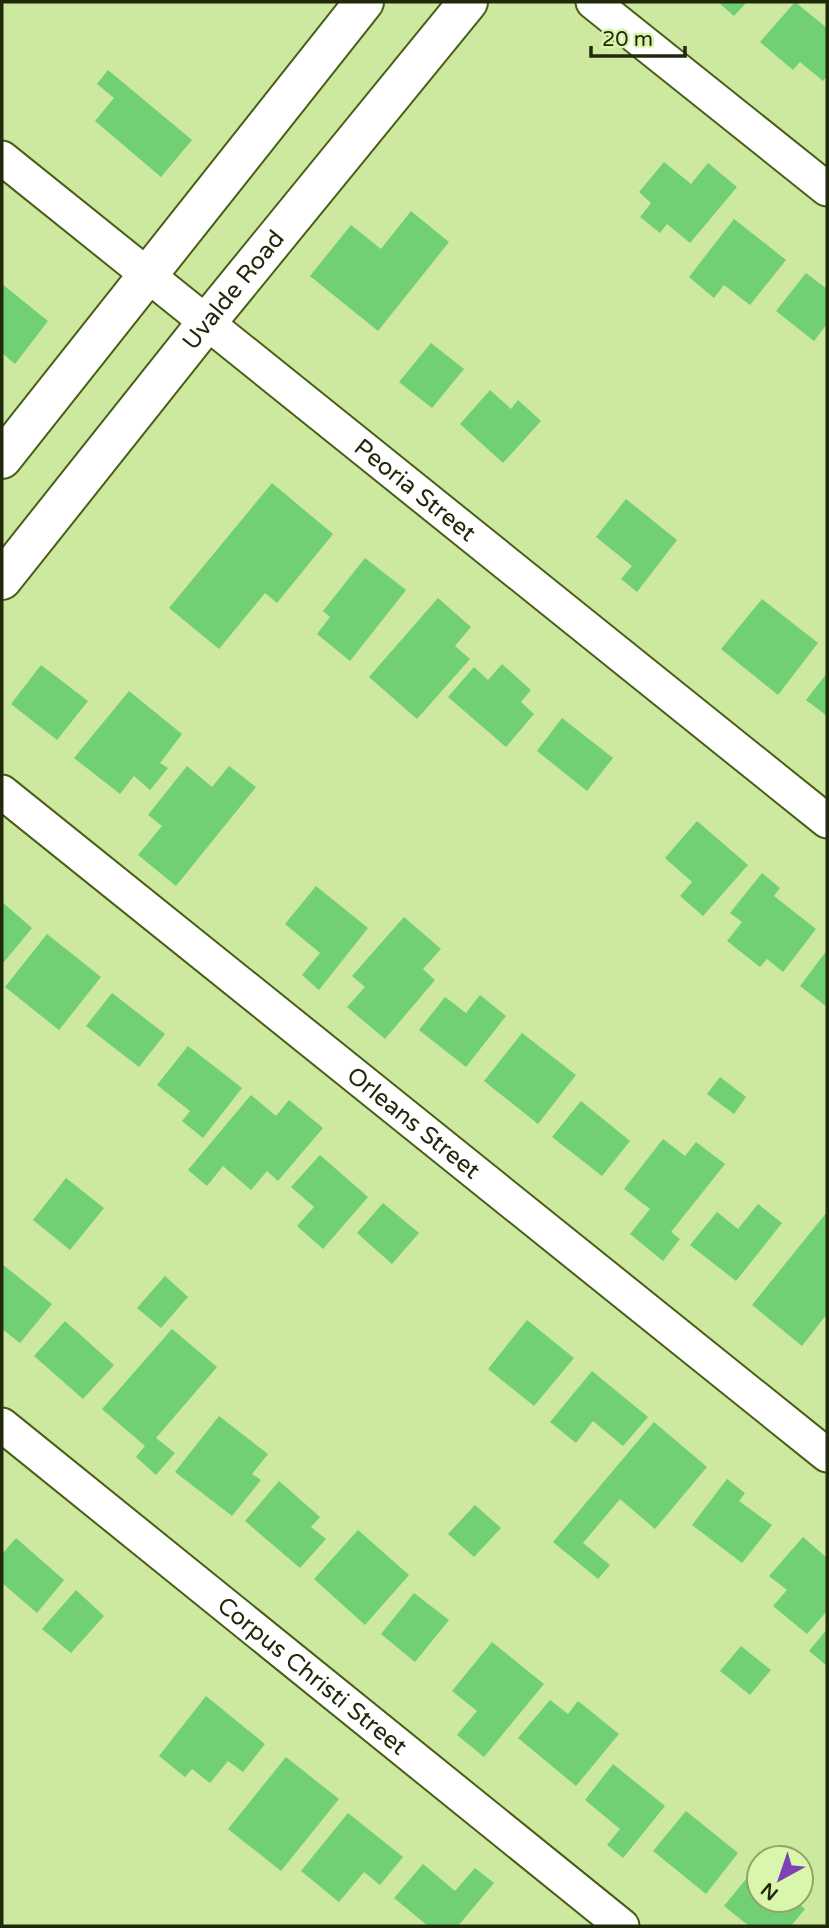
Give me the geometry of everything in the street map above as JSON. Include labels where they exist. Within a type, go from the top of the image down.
[{"type":"main road","points":[[2,458],[364,2]]},
{"type":"main road","name":"Uvalde Road","points":[[2,580],[207,322],[468,2]]},
{"type":"street","points":[[593,2],[827,189]]},
{"type":"street","name":"Peoria Street","points":[[2,158],[827,821]]},
{"type":"street","name":"Orleans Street","points":[[2,792],[827,1455]]},
{"type":"street","name":"Corpus Christi Street","points":[[2,1425],[622,1926]]},
{"type":"building","points":[[718,2],[747,2],[734,16]]},
{"type":"building","points":[[795,2],[827,28],[827,76],[823,81],[800,62],[793,70],[760,42]]},
{"type":"building","points":[[108,70],[192,140],[161,177],[95,121],[114,98],[97,84]]},
{"type":"building","points":[[664,162],[691,184],[708,163],[737,187],[690,243],[667,224],[660,233],[640,217],[651,203],[639,192]]},
{"type":"building","points":[[411,211],[449,242],[378,331],[310,276],[351,225],[381,249]]},
{"type":"building","points":[[734,219],[786,260],[750,305],[724,285],[714,298],[689,277]]},
{"type":"building","points":[[806,273],[827,289],[827,324],[814,341],[776,311]]},
{"type":"building","points":[[2,284],[48,321],[15,364],[2,353]]},
{"type":"building","points":[[431,343],[464,369],[432,408],[399,382]]},
{"type":"building","points":[[490,390],[511,409],[518,400],[541,421],[503,463],[460,424]]},
{"type":"building","points":[[272,483],[333,534],[277,603],[265,593],[219,649],[169,608]]},
{"type":"building","points":[[626,499],[677,540],[637,592],[621,579],[632,566],[596,537]]},
{"type":"building","points":[[365,558],[406,590],[350,661],[317,634],[330,617],[323,611]]},
{"type":"building","points":[[438,598],[471,627],[455,646],[470,659],[417,719],[369,677]]},
{"type":"building","points":[[762,599],[818,643],[778,695],[721,649]]},
{"type":"building","points":[[502,664],[531,690],[521,702],[534,714],[506,747],[448,697],[474,667],[488,680]]},
{"type":"building","points":[[41,665],[88,701],[57,740],[11,704]]},
{"type":"building","points":[[827,673],[827,716],[806,700]]},
{"type":"building","points":[[129,691],[182,734],[160,763],[168,768],[150,790],[134,776],[120,794],[74,758]]},
{"type":"building","points":[[562,718],[613,758],[587,791],[537,751]]},
{"type":"building","points":[[187,766],[212,787],[229,766],[256,787],[176,886],[138,855],[162,826],[148,815]]},
{"type":"building","points":[[697,821],[748,865],[703,916],[680,896],[692,882],[665,858]]},
{"type":"building","points":[[762,873],[780,888],[774,896],[816,929],[783,972],[767,959],[760,967],[727,941],[742,922],[730,913]]},
{"type":"building","points":[[316,886],[368,928],[319,990],[302,975],[320,953],[285,924]]},
{"type":"building","points":[[2,902],[32,928],[4,962],[2,960]]},
{"type":"building","points":[[404,917],[441,949],[423,969],[435,980],[385,1039],[347,1007],[365,987],[352,976]]},
{"type":"building","points":[[47,934],[101,977],[59,1030],[5,987]]},
{"type":"building","points":[[827,950],[827,1007],[800,986]]},
{"type":"building","points":[[112,993],[165,1034],[139,1067],[86,1026]]},
{"type":"building","points":[[480,995],[506,1016],[466,1067],[419,1030],[445,997],[466,1013]]},
{"type":"building","points":[[522,1033],[576,1075],[538,1124],[484,1081]]},
{"type":"building","points":[[188,1046],[242,1088],[203,1138],[182,1121],[190,1111],[157,1085]]},
{"type":"building","points":[[720,1077],[746,1097],[734,1114],[707,1094]]},
{"type":"building","points":[[251,1095],[276,1116],[289,1100],[323,1128],[278,1181],[267,1171],[251,1190],[223,1166],[207,1186],[188,1170]]},
{"type":"building","points":[[581,1101],[630,1141],[602,1176],[552,1137]]},
{"type":"building","points":[[663,1139],[685,1156],[696,1142],[725,1164],[671,1232],[680,1239],[663,1261],[630,1234],[650,1209],[624,1189]]},
{"type":"building","points":[[320,1155],[368,1197],[323,1249],[297,1226],[314,1207],[291,1187]]},
{"type":"building","points":[[66,1178],[104,1208],[70,1250],[33,1220]]},
{"type":"building","points":[[383,1203],[419,1233],[392,1264],[357,1233]]},
{"type":"building","points":[[758,1204],[782,1223],[736,1281],[690,1245],[717,1212],[738,1229]]},
{"type":"building","points":[[827,1212],[827,1314],[802,1346],[752,1305]]},
{"type":"building","points":[[2,1264],[52,1304],[20,1343],[2,1329]]},
{"type":"building","points":[[165,1276],[188,1297],[161,1328],[137,1308]]},
{"type":"building","points":[[527,1320],[574,1358],[534,1406],[488,1369]]},
{"type":"building","points":[[65,1321],[114,1365],[83,1399],[34,1356]]},
{"type":"building","points":[[172,1329],[217,1367],[156,1438],[175,1453],[156,1475],[136,1457],[145,1446],[102,1409]]},
{"type":"building","points":[[592,1371],[648,1417],[623,1446],[593,1421],[576,1443],[550,1422]]},
{"type":"building","points":[[219,1416],[268,1454],[252,1474],[261,1480],[232,1516],[175,1472]]},
{"type":"building","points":[[654,1422],[707,1467],[655,1529],[620,1499],[583,1543],[610,1565],[598,1579],[553,1542]]},
{"type":"building","points":[[727,1479],[745,1493],[739,1501],[772,1525],[742,1563],[692,1525]]},
{"type":"building","points":[[279,1481],[320,1517],[311,1527],[326,1539],[300,1568],[245,1521]]},
{"type":"building","points":[[475,1505],[501,1528],[474,1557],[448,1534]]},
{"type":"building","points":[[358,1530],[409,1575],[365,1625],[314,1579]]},
{"type":"building","points":[[803,1537],[827,1558],[827,1611],[807,1634],[773,1606],[787,1590],[769,1576]]},
{"type":"building","points":[[16,1538],[64,1580],[37,1613],[2,1583],[2,1554]]},
{"type":"building","points":[[76,1590],[104,1616],[71,1653],[42,1629]]},
{"type":"building","points":[[414,1593],[449,1620],[415,1662],[381,1634]]},
{"type":"building","points":[[827,1629],[827,1666],[809,1651]]},
{"type":"building","points":[[492,1642],[544,1684],[484,1757],[457,1735],[477,1711],[452,1691]]},
{"type":"building","points":[[741,1646],[771,1670],[750,1695],[720,1671]]},
{"type":"building","points":[[206,1696],[265,1744],[243,1772],[228,1761],[210,1783],[192,1769],[185,1777],[159,1756]]},
{"type":"building","points":[[550,1700],[568,1714],[578,1701],[619,1734],[576,1786],[518,1738]]},
{"type":"building","points":[[286,1757],[339,1799],[281,1871],[228,1829]]},
{"type":"building","points":[[613,1764],[665,1806],[623,1858],[607,1845],[620,1829],[585,1800]]},
{"type":"building","points":[[686,1811],[738,1853],[706,1894],[653,1851]]},
{"type":"building","points":[[348,1813],[403,1857],[380,1885],[364,1872],[339,1902],[301,1871]]},
{"type":"building","points":[[423,1864],[455,1891],[475,1868],[494,1883],[458,1926],[428,1926],[394,1898]]},
{"type":"building","points":[[745,1880],[745,1914],[801,1914],[791,1926],[749,1926],[724,1906]]}]
